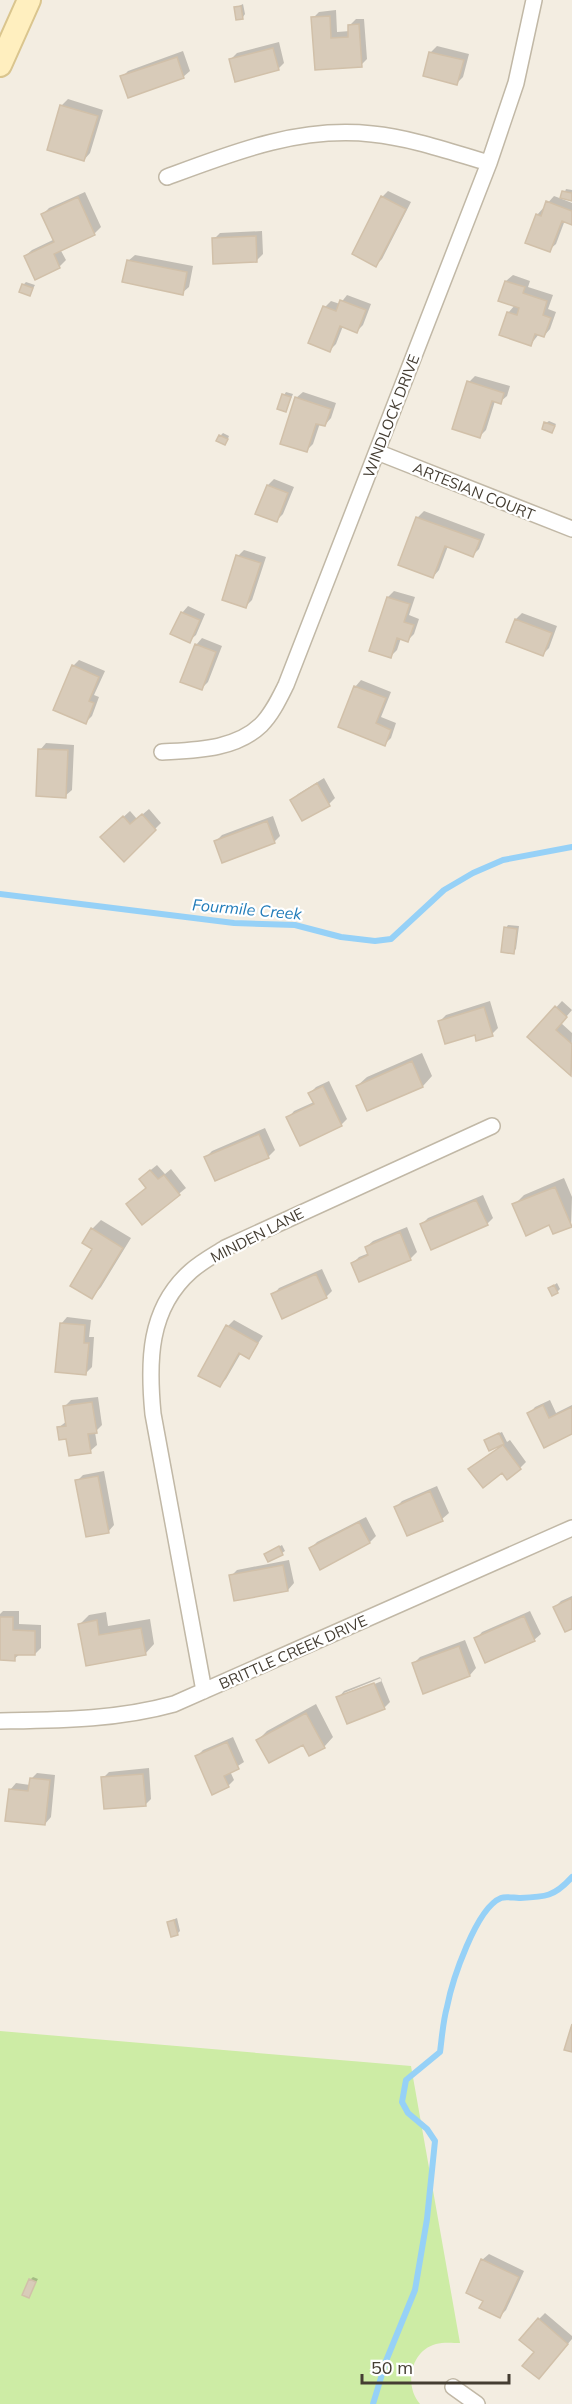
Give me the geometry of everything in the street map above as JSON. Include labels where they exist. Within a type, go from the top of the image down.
[{"type":"main road","points":[[0,65],[29,0]]},
{"type":"street","name":"WINDLOCK DRIVE","points":[[162,752],[206,749],[246,736],[261,725],[286,685],[489,163],[516,83],[534,0]]},
{"type":"street","points":[[167,177],[266,142],[319,134],[372,134],[401,139],[489,163]]},
{"type":"street","name":"ARTESIAN COURT","points":[[377,452],[572,529]]},
{"type":"street","name":"MINDEN LANE","points":[[204,1691],[153,1414],[149,1378],[151,1349],[165,1306],[179,1284],[192,1270],[225,1248],[492,1126]]},
{"type":"street","name":"BRITTLE CREEK DRIVE","points":[[0,1721],[117,1717],[174,1704],[572,1528]]},
{"type":"street","points":[[453,2387],[477,2404]]},
{"type":"green space","points":[[0,2031],[411,2066],[460,2343],[436,2344],[427,2348],[415,2361],[411,2379],[412,2388],[420,2404],[0,2404]]},
{"type":"building","points":[[241,6],[243,19],[236,20],[234,7]]},
{"type":"building","points":[[330,16],[331,38],[348,37],[348,25],[359,24],[362,67],[315,70],[311,17]]},
{"type":"building","points":[[273,48],[279,70],[235,82],[229,59]]},
{"type":"building","points":[[429,52],[464,60],[457,85],[423,76]]},
{"type":"building","points":[[177,57],[184,78],[128,98],[120,76]]},
{"type":"building","points":[[60,105],[98,116],[84,161],[47,150]]},
{"type":"building","points":[[562,191],[572,193],[572,201],[560,198]]},
{"type":"building","points":[[381,196],[406,209],[376,267],[352,254]]},
{"type":"building","points":[[78,197],[95,235],[54,254],[60,268],[35,280],[24,256],[54,242],[41,214]]},
{"type":"building","points":[[546,201],[572,211],[572,225],[562,221],[550,252],[525,243],[536,214],[541,216]]},
{"type":"building","points":[[256,236],[257,262],[213,264],[212,238]]},
{"type":"building","points":[[127,260],[187,272],[183,295],[122,282]]},
{"type":"building","points":[[505,281],[525,287],[523,293],[547,301],[543,315],[551,318],[544,337],[535,334],[531,346],[499,335],[507,312],[517,315],[519,308],[498,301]]},
{"type":"building","points":[[22,284],[33,288],[30,296],[19,292]]},
{"type":"building","points":[[340,300],[366,310],[357,333],[340,326],[330,352],[308,343],[323,306],[336,311]]},
{"type":"building","points":[[467,381],[504,393],[501,404],[492,401],[480,438],[452,429]]},
{"type":"building","points":[[282,394],[291,397],[286,412],[277,409]]},
{"type":"building","points":[[295,397],[331,409],[325,426],[316,424],[307,452],[280,444]]},
{"type":"building","points":[[544,422],[555,426],[552,433],[542,429]]},
{"type":"building","points":[[219,435],[228,439],[225,445],[216,441]]},
{"type":"building","points":[[267,485],[288,493],[277,522],[255,514]]},
{"type":"building","points":[[416,517],[480,540],[473,557],[445,546],[433,578],[398,565]]},
{"type":"building","points":[[236,555],[261,563],[246,608],[222,600]]},
{"type":"building","points":[[387,597],[410,604],[404,622],[414,625],[408,642],[397,638],[391,658],[369,651]]},
{"type":"building","points":[[181,612],[200,620],[190,643],[170,634]]},
{"type":"building","points":[[515,619],[552,633],[543,656],[506,642]]},
{"type":"building","points":[[195,644],[216,652],[202,690],[180,682]]},
{"type":"building","points":[[72,665],[99,677],[89,701],[94,703],[86,724],[53,710]]},
{"type":"building","points":[[354,686],[386,698],[376,723],[391,730],[385,746],[338,727]]},
{"type":"building","points":[[38,749],[68,750],[66,798],[36,796]]},
{"type":"building","points":[[317,783],[330,806],[302,821],[290,800]]},
{"type":"building","points":[[142,814],[156,830],[124,862],[100,837],[123,816],[130,824]]},
{"type":"building","points":[[267,821],[275,843],[222,863],[214,841]]},
{"type":"building","points":[[504,927],[517,929],[514,954],[501,952]]},
{"type":"building","points":[[555,1006],[567,1017],[556,1030],[572,1044],[571,1076],[527,1037]]},
{"type":"building","points":[[484,1007],[493,1036],[476,1041],[475,1035],[445,1044],[438,1021]]},
{"type":"building","points":[[412,1061],[423,1087],[367,1111],[356,1086]]},
{"type":"building","points":[[323,1086],[342,1126],[300,1146],[286,1117],[314,1104],[308,1093]]},
{"type":"building","points":[[259,1134],[269,1158],[215,1181],[204,1157]]},
{"type":"building","points":[[150,1170],[158,1179],[164,1175],[180,1195],[142,1225],[126,1204],[146,1188],[139,1179]]},
{"type":"building","points":[[555,1187],[572,1227],[553,1234],[549,1225],[526,1236],[512,1204]]},
{"type":"building","points":[[476,1200],[488,1225],[431,1250],[420,1224]]},
{"type":"building","points":[[91,1228],[123,1248],[92,1299],[70,1286],[92,1249],[82,1243]]},
{"type":"building","points":[[400,1232],[411,1260],[359,1282],[351,1263],[368,1255],[365,1247]]},
{"type":"building","points":[[316,1274],[327,1298],[282,1319],[271,1294]]},
{"type":"building","points":[[554,1285],[558,1293],[552,1296],[548,1288]]},
{"type":"building","points":[[60,1323],[85,1325],[84,1343],[89,1343],[86,1375],[55,1372]]},
{"type":"building","points":[[226,1325],[258,1343],[249,1359],[239,1353],[220,1387],[198,1376]]},
{"type":"building","points":[[92,1402],[97,1433],[88,1434],[91,1453],[69,1456],[66,1439],[59,1440],[57,1427],[66,1426],[63,1406]]},
{"type":"building","points":[[543,1405],[549,1418],[572,1407],[572,1434],[544,1448],[527,1413]]},
{"type":"building","points":[[499,1433],[504,1444],[489,1451],[484,1440]]},
{"type":"building","points":[[503,1445],[521,1469],[507,1480],[502,1473],[483,1488],[468,1469]]},
{"type":"building","points":[[98,1476],[109,1533],[86,1537],[75,1480]]},
{"type":"building","points":[[430,1491],[443,1521],[407,1536],[394,1507]]},
{"type":"building","points":[[359,1522],[370,1543],[320,1570],[309,1548]]},
{"type":"building","points":[[279,1546],[283,1555],[268,1562],[264,1554]]},
{"type":"building","points":[[283,1565],[288,1591],[234,1601],[229,1575]]},
{"type":"building","points":[[572,1598],[572,1629],[565,1632],[553,1607]]},
{"type":"building","points":[[524,1616],[535,1641],[485,1663],[474,1638]]},
{"type":"building","points":[[0,1617],[13,1617],[13,1630],[35,1631],[35,1655],[15,1655],[15,1661],[0,1660]]},
{"type":"building","points":[[97,1620],[99,1635],[141,1628],[146,1655],[86,1666],[78,1624]]},
{"type":"building","points":[[459,1646],[470,1676],[423,1694],[412,1663]]},
{"type":"building","points":[[374,1683],[385,1709],[347,1724],[336,1697]]},
{"type":"building","points":[[306,1713],[325,1748],[309,1756],[303,1745],[269,1763],[256,1740]]},
{"type":"building","points":[[227,1742],[239,1769],[224,1776],[229,1787],[212,1795],[195,1756]]},
{"type":"building","points":[[143,1774],[146,1806],[104,1809],[101,1777]]},
{"type":"building","points":[[30,1778],[50,1780],[45,1825],[5,1821],[9,1789],[28,1791]]},
{"type":"building","points":[[174,1920],[178,1935],[171,1937],[167,1922]]},
{"type":"building","points":[[572,2024],[572,2052],[564,2050]]},
{"type":"building","points":[[481,2259],[519,2277],[500,2318],[479,2308],[483,2301],[466,2293]]},
{"type":"building","points":[[29,2279],[36,2282],[29,2298],[22,2295]]},
{"type":"building","points":[[538,2318],[568,2344],[539,2379],[522,2366],[534,2352],[519,2340]]},
{"type":"waterway","name":"Fourmile Creek","points":[[0,894],[234,923],[295,925],[341,937],[375,941],[391,939],[444,890],[473,873],[503,860],[572,847]]},
{"type":"waterway","points":[[373,2404],[386,2361],[415,2290],[427,2219],[435,2141],[427,2129],[408,2113],[402,2102],[406,2080],[440,2052],[450,1995],[466,1946],[492,1904],[503,1897],[528,1898],[548,1895],[560,1889],[572,1877]]}]
